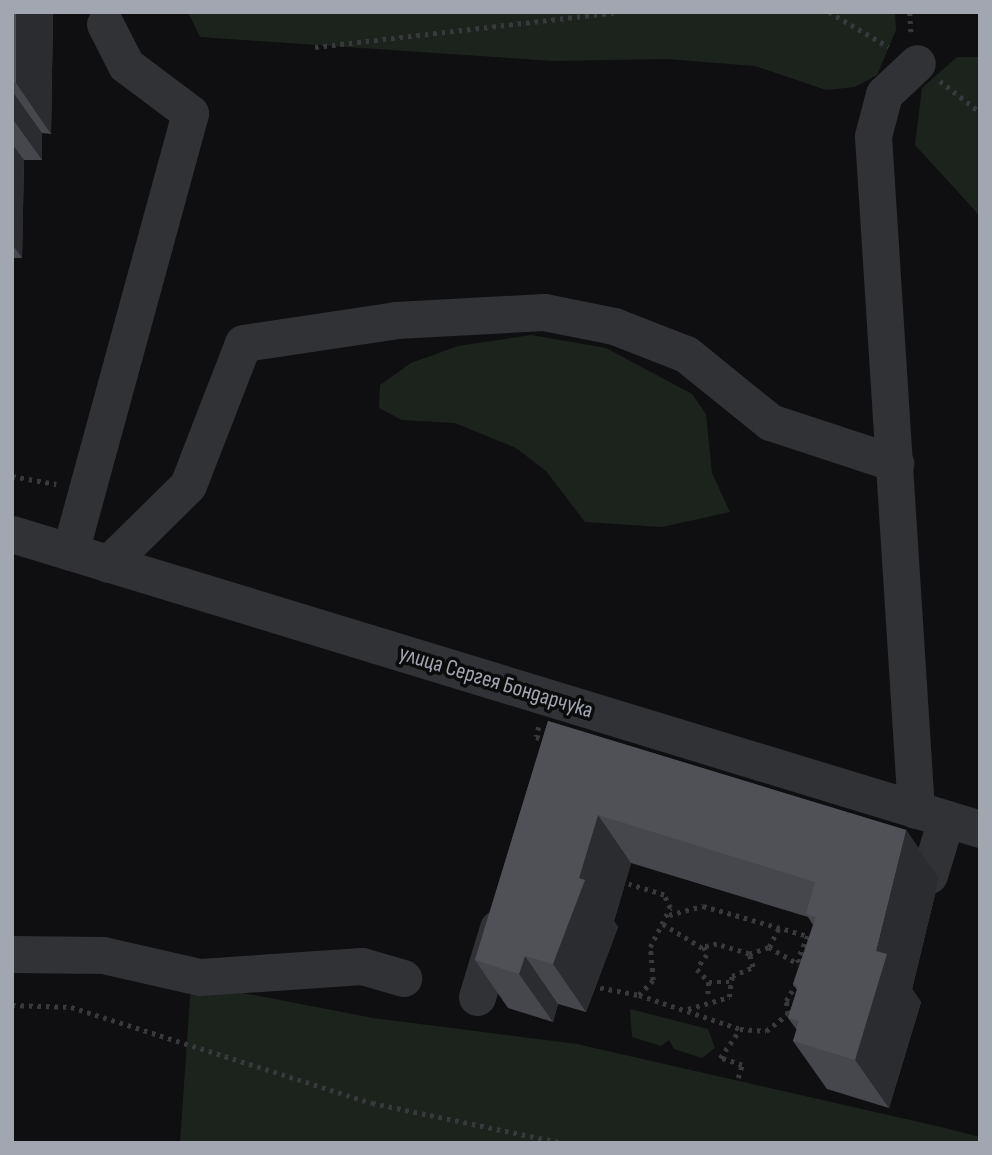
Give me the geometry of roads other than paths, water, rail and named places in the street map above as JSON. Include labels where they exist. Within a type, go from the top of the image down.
[{"type":"street","points":[[69,552],[190,113],[127,65],[105,23]]},
{"type":"street","points":[[916,63],[884,94],[873,136],[895,463],[944,818],[922,873]]},
{"type":"street","points":[[108,564],[188,485],[243,343],[396,320],[544,312],[614,326],[686,354],[770,422],[895,463]]},
{"type":"street","name":"улица Сергея Бондарчука","points":[[12,534],[944,818]]},
{"type":"street","points":[[546,739],[567,703]]},
{"type":"street","points":[[494,978],[510,888]]},
{"type":"street","points":[[12,954],[103,955],[200,977],[362,966],[403,978]]}]
